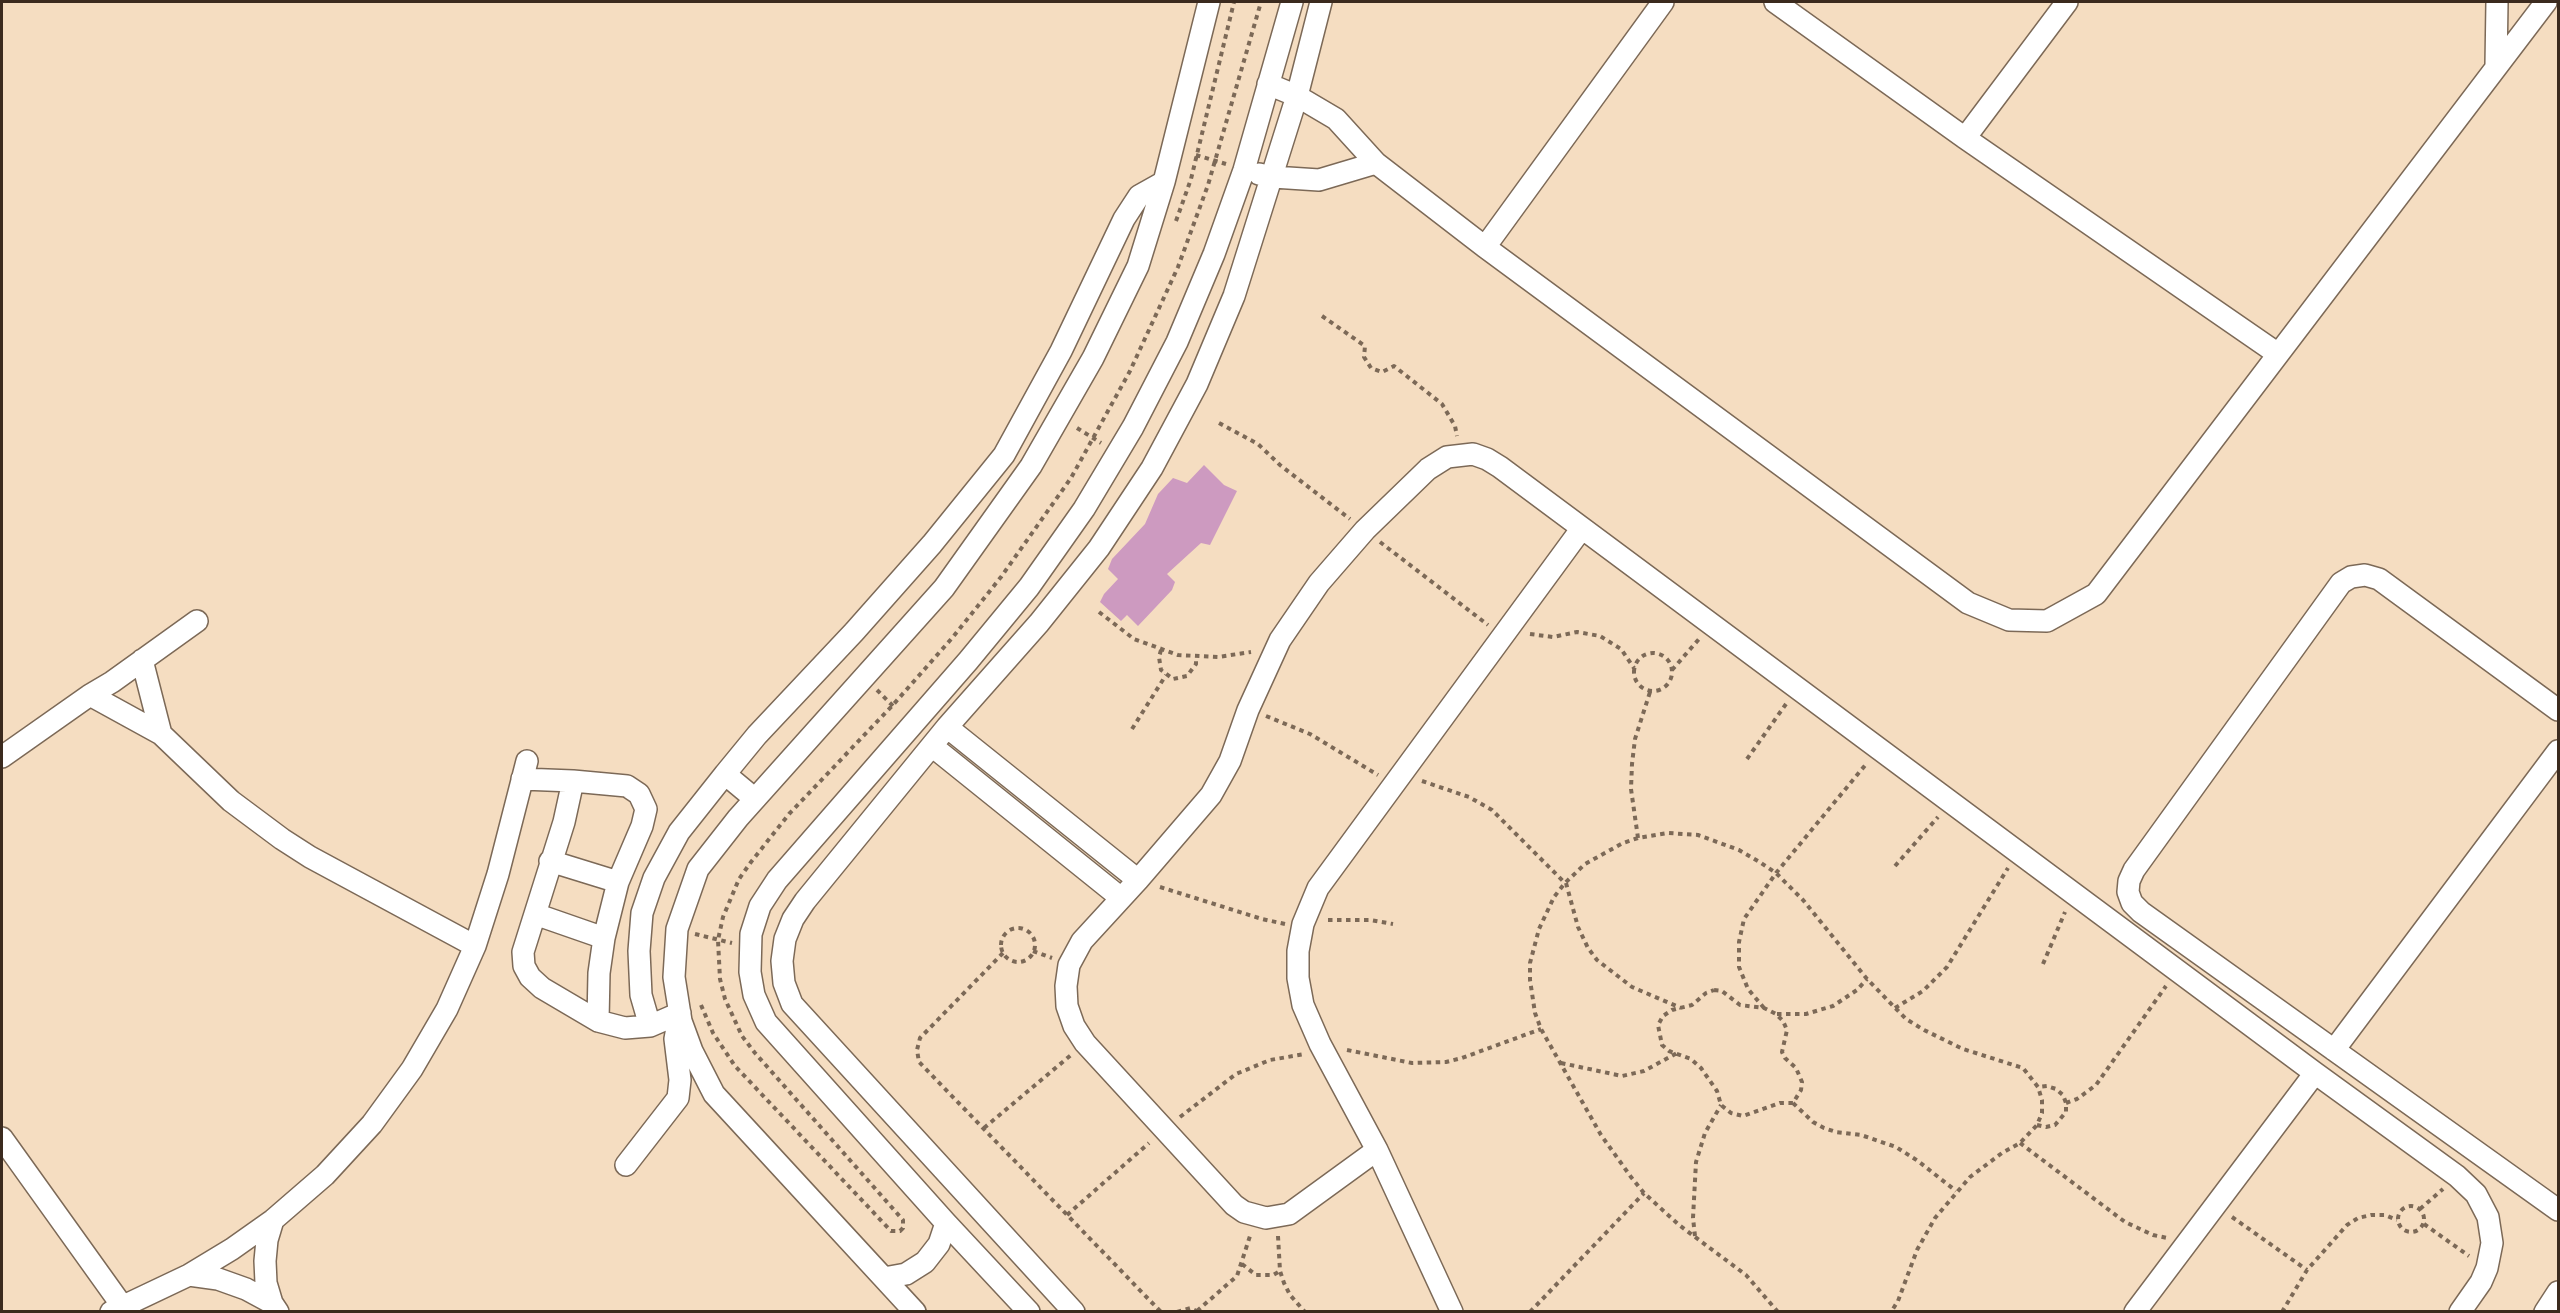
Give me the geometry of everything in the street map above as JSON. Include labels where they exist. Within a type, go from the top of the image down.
[{"type":"street","points":[[915,1311],[714,1094],[692,1051],[681,1017],[674,977],[677,929],[698,869],[755,799],[944,588],[1031,466],[1093,358],[1138,266],[1164,182],[1209,2]]},
{"type":"street","points":[[1021,1310],[766,1023],[754,995],[750,972],[751,934],[760,906],[777,880],[912,727],[1029,587],[1084,508],[1117,453],[1177,342],[1215,254],[1244,170],[1292,2]]},
{"type":"street","points":[[1074,1311],[792,1004],[784,983],[782,961],[785,939],[793,919],[947,727],[1039,623],[1092,556],[1152,468],[1197,384],[1234,296],[1297,96],[1321,2]]},
{"type":"street","points":[[1485,247],[1663,2]]},
{"type":"street","points":[[1775,2],[1965,138],[2278,354]]},
{"type":"street","points":[[1965,138],[2067,2]]},
{"type":"street","points":[[2496,66],[2497,2]]},
{"type":"street","points":[[1268,84],[1297,96],[1336,119],[1376,163],[1485,247],[1968,603],[2009,620],[2047,621],[2096,594],[2546,2]]},
{"type":"street","points":[[1244,170],[1273,177],[1319,180],[1376,163]]},
{"type":"street","points":[[650,1026],[641,984],[639,951],[642,913],[654,878],[679,832],[757,735],[878,606],[1004,455],[1061,351],[1125,219],[1139,196],[1164,182]]},
{"type":"street","points":[[1377,1149],[1289,1214],[1266,1217],[1234,1205],[1085,1043],[1074,1026],[1067,1006],[1066,986],[1070,965],[1082,941],[1211,795],[1230,761],[1248,710],[1280,640],[1319,583],[1365,530],[1428,469],[1447,457],[1473,454],[1487,459],[1582,528],[2314,1073],[2457,1176],[2476,1194],[2488,1217],[2492,1243],[2487,1268],[2481,1282],[2460,1311]]},
{"type":"street","points":[[1452,1311],[1377,1149],[1323,1050],[1303,1005],[1298,978],[1298,951],[1303,924],[1318,888],[1582,528]]},
{"type":"street","points":[[2558,1210],[2141,912],[2133,903],[2128,892],[2129,881],[2134,870],[2341,583],[2351,577],[2365,575],[2379,579],[2559,710]]},
{"type":"street","points":[[2,757],[197,621]]},
{"type":"street","points":[[142,660],[161,734]]},
{"type":"street","points":[[90,695],[161,734],[231,801],[282,839],[310,857],[475,946]]},
{"type":"street","points":[[947,727],[1138,880]]},
{"type":"street","points":[[932,746],[1121,898]]},
{"type":"street","points":[[2334,1050],[2559,751]]},
{"type":"street","points":[[2,1138],[117,1309],[189,1275],[232,1249],[273,1220],[325,1175],[372,1124],[412,1069],[447,1009],[475,946],[498,874],[525,770],[573,780],[627,786],[639,794],[646,809],[642,826],[618,882],[604,938],[598,1021]]},
{"type":"street","points":[[725,774],[755,799]]},
{"type":"street","points":[[573,780],[564,822],[550,861],[524,952],[524,966],[530,977],[542,988],[598,1021],[625,1028],[650,1026],[681,1017]]},
{"type":"street","points":[[550,861],[618,882]]},
{"type":"street","points":[[535,914],[604,938]]},
{"type":"street","points":[[626,1165],[678,1098],[680,1080],[675,1039],[681,1017]]},
{"type":"street","points":[[2135,1311],[2314,1073]]},
{"type":"street","points":[[273,1220],[267,1240],[265,1261],[266,1282],[275,1307]]},
{"type":"street","points":[[884,1278],[906,1274],[925,1262],[939,1244],[945,1223]]},
{"type":"street","points":[[189,1275],[218,1279],[246,1289],[275,1307]]},
{"type":"street","points":[[2545,1311],[2559,1292]]},
{"type":"path","points":[[1049,512],[1094,438],[1156,320],[1199,214],[1261,2]]},
{"type":"path","points":[[1173,147],[1244,170]]},
{"type":"path","points":[[1322,316],[1365,346],[1364,357],[1371,368],[1382,372],[1394,366],[1442,404],[1455,426],[1458,454]]},
{"type":"path","points":[[1059,417],[1117,453]]},
{"type":"path","points":[[1099,612],[1122,631],[1161,650],[1196,657],[1239,655],[1280,640]]},
{"type":"path","points":[[1515,620],[1531,635],[1542,637],[1577,632],[1600,636],[1620,649],[1634,668],[1637,682],[1650,692]]},
{"type":"path","points":[[1672,670],[1712,625]]},
{"type":"path","points":[[1161,650],[1159,664],[1166,675],[1173,678],[1187,676],[1196,664],[1196,657]]},
{"type":"path","points":[[1634,668],[1642,657],[1654,654],[1666,659],[1672,670],[1671,679],[1665,686],[1650,692]]},
{"type":"path","points":[[1132,729],[1166,675]]},
{"type":"path","points":[[864,676],[912,727]]},
{"type":"path","points":[[1747,759],[1797,688]]},
{"type":"path","points":[[1638,838],[1631,789],[1632,764],[1635,739],[1650,692]]},
{"type":"path","points":[[1248,710],[1310,734],[1398,779],[1469,797],[1481,803],[1502,819],[1565,883],[1578,927],[1588,948],[1597,960],[1632,987],[1683,1009]]},
{"type":"path","points":[[1764,1008],[1752,994],[1739,967],[1738,942],[1744,919],[1776,873],[1879,749]]},
{"type":"path","points":[[1895,866],[1951,803]]},
{"type":"path","points":[[1778,1311],[1746,1275],[1695,1237],[1644,1193],[1601,1135],[1540,1029],[1531,997],[1530,980],[1532,954],[1545,913],[1565,883],[1597,856],[1638,838],[1668,833],[1698,835],[1739,849],[1776,873],[1803,900],[1867,979],[1906,1018],[1943,1041],[2023,1068],[2038,1087],[2042,1100],[2042,1113],[2037,1125],[2030,1135],[1986,1164],[1956,1191],[1925,1233],[1898,1301],[1891,1311]]},
{"type":"path","points":[[1895,1008],[1923,991],[1947,967],[2018,852]]},
{"type":"path","points":[[1138,880],[1262,919],[1289,924],[1348,919],[1393,924]]},
{"type":"path","points":[[2043,964],[2073,894]]},
{"type":"path","points":[[1003,953],[1013,961],[1025,960],[1033,951],[1035,943],[1032,936],[1020,928],[1006,933],[1002,939],[1003,953],[920,1038],[917,1050],[919,1062],[1161,1311]]},
{"type":"path","points":[[677,929],[750,948]]},
{"type":"path","points":[[2066,1103],[2077,1099],[2096,1085],[2177,971]]},
{"type":"path","points":[[1867,979],[1846,999],[1820,1011],[1806,1014],[1776,1014],[1764,1008],[1740,1005],[1722,991],[1714,990],[1706,993],[1692,1005],[1672,1010],[1664,1016],[1658,1025],[1662,1045],[1669,1051],[1690,1059],[1710,1078],[1721,1105],[1731,1113],[1743,1116],[1780,1104],[1793,1103],[1808,1118],[1824,1128],[1861,1135],[1896,1147],[1956,1191]]},
{"type":"path","points":[[1776,1014],[1787,1030],[1782,1052],[1796,1068],[1802,1082],[1802,1090],[1793,1103]]},
{"type":"path","points":[[1067,1215],[1164,1130],[1221,1084],[1253,1066],[1287,1056],[1323,1050],[1429,1063],[1462,1058],[1540,1029]]},
{"type":"path","points":[[984,1128],[1085,1043]]},
{"type":"path","points":[[1561,1063],[1622,1076],[1644,1071],[1678,1053]]},
{"type":"path","points":[[2037,1125],[2046,1127],[2055,1125],[2066,1112],[2063,1095],[2047,1086],[2038,1087]]},
{"type":"path","points":[[1695,1237],[1696,1162],[1705,1133],[1721,1105]]},
{"type":"path","points":[[2020,1143],[2125,1222],[2152,1234],[2188,1241]]},
{"type":"path","points":[[2420,1209],[2457,1176]]},
{"type":"path","points":[[1530,1311],[1644,1193]]},
{"type":"path","points":[[2215,1205],[2307,1270]]},
{"type":"path","points":[[2282,1311],[2307,1270],[2336,1235],[2358,1218],[2385,1215],[2397,1220],[2405,1231],[2413,1232],[2419,1230],[2424,1224],[2424,1216],[2420,1209],[2413,1206],[2405,1207],[2399,1212],[2397,1220]]},
{"type":"path","points":[[1177,1311],[1184,1308],[1197,1311],[1237,1276],[1266,1217]]},
{"type":"path","points":[[1266,1217],[1280,1271],[1290,1295],[1305,1311]]},
{"type":"path","points":[[2424,1224],[2487,1268]]},
{"type":"path","points":[[1242,1264],[1256,1275],[1273,1275],[1280,1271]]},
{"type":"building","points":[[1204,465],[1224,485],[1237,491],[1210,545],[1201,543],[1167,574],[1175,582],[1172,590],[1138,626],[1127,615],[1121,621],[1100,602],[1118,579],[1108,569],[1112,559],[1145,524],[1158,494],[1173,478],[1187,483]]}]
